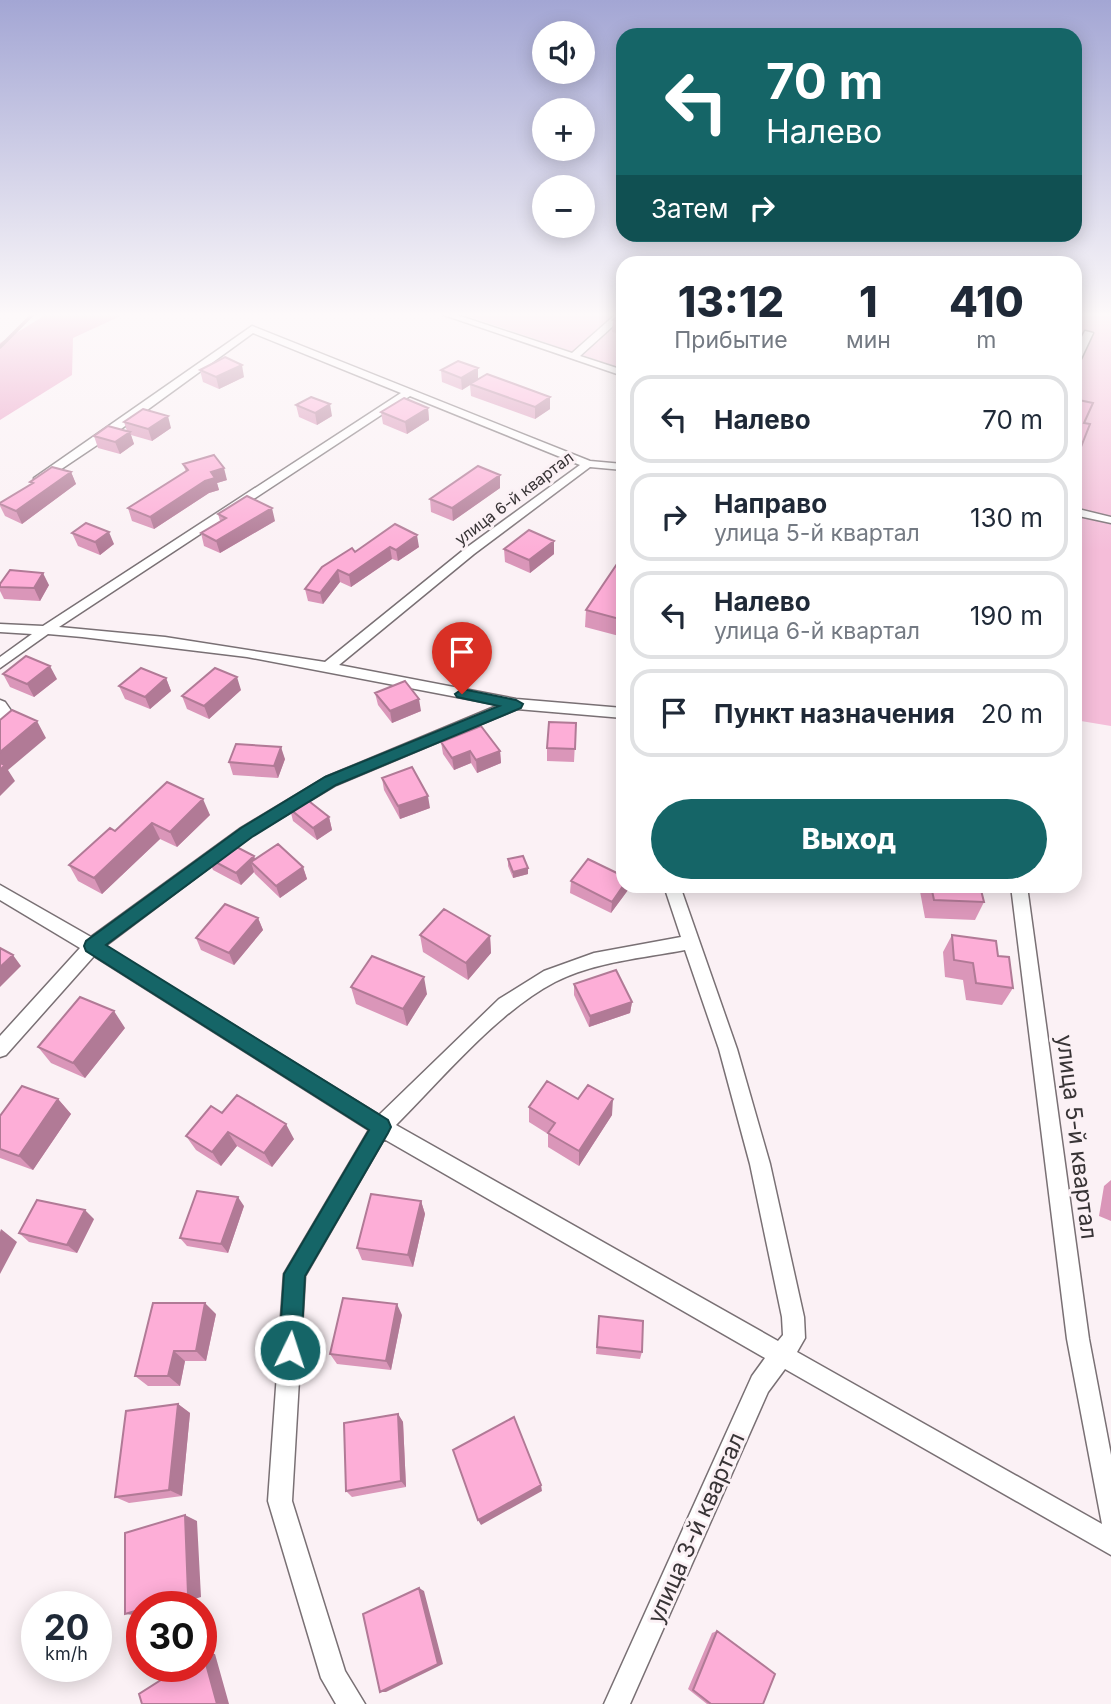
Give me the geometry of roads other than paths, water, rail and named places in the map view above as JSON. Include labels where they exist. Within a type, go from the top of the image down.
[{"type":"street","name":"улица 6-й квартал","points":[[31,485],[161,394]]},
{"type":"street","points":[[0,664],[47,629],[407,394]]},
{"type":"street","name":"улица 6-й квартал","points":[[413,394],[588,464]]},
{"type":"street","name":"улица 6-й квартал","points":[[327,667],[471,551],[588,464]]},
{"type":"street","points":[[588,464],[616,466]]},
{"type":"street","points":[[1082,512],[1111,520]]},
{"type":"street","points":[[0,628],[47,629],[176,643],[327,667],[516,704],[616,714]]},
{"type":"street","points":[[0,1049],[92,946],[246,832],[331,781],[516,704]]},
{"type":"street","points":[[0,705],[5,712],[0,721]]},
{"type":"street","points":[[0,892],[92,946],[381,1127],[1111,1543]]},
{"type":"street","name":"улица 3-й квартал","points":[[617,1704],[760,1384],[794,1338],[793,1317],[763,1177],[728,1049],[674,893]]},
{"type":"street","name":"улица 5-й квартал","points":[[1020,893],[1078,1339],[1111,1518]]},
{"type":"street","points":[[352,1704],[334,1678],[279,1501],[295,1274],[381,1127],[505,1004],[550,976],[594,960],[690,942]]}]
